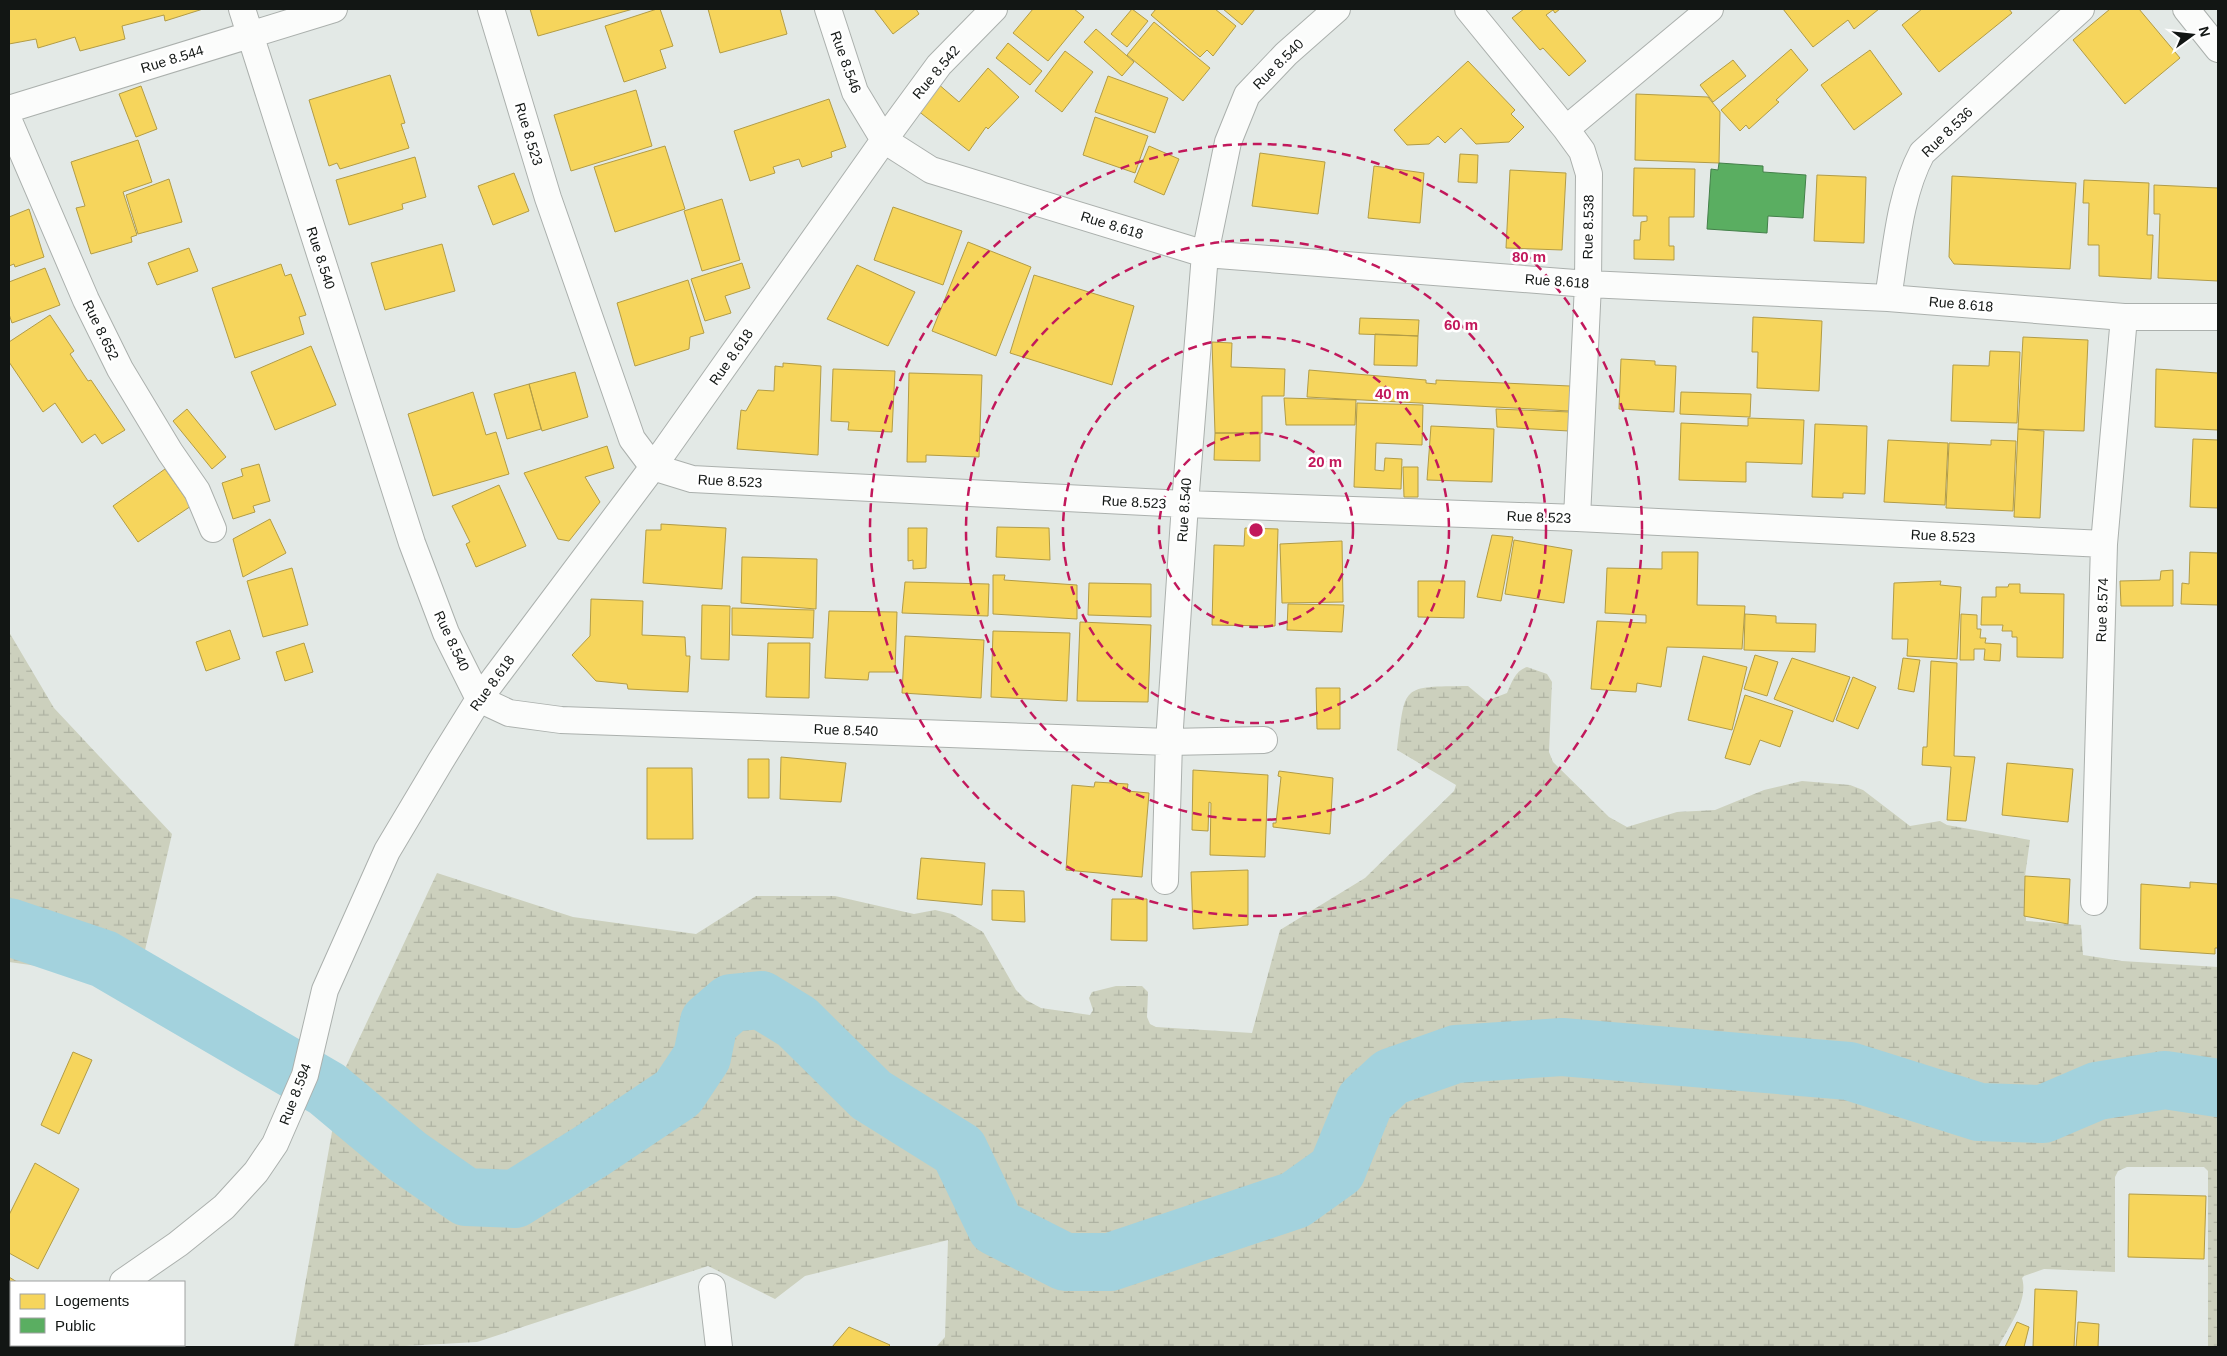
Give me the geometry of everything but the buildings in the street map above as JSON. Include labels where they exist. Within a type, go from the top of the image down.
[{"type":"street","name":"Rue 8.540","points":[[242,9],[412,543],[446,633],[479,699],[509,713],[561,720],[1168,742],[1184,504],[1205,254],[1228,142],[1247,95],[1286,54],[1337,9]]},
{"type":"street","name":"Rue 8.544","points":[[9,109],[334,9]]},
{"type":"street","name":"Rue 8.523","points":[[492,9],[548,198],[632,438],[653,467],[692,479],[1184,504],[1577,518],[2104,544]]},
{"type":"street","name":"Rue 8.546","points":[[828,9],[855,92],[884,140]]},
{"type":"street","name":"Rue 8.542","points":[[884,140],[938,65],[994,9]]},
{"type":"street","name":"Rue 8.538","points":[[1468,9],[1582,150],[1589,174],[1588,284],[1577,518]]},
{"type":"street","points":[[1566,129],[1710,9]]},
{"type":"street","name":"Rue 8.536","points":[[1888,298],[1906,195],[1913,171],[1922,153],[2081,9]]},
{"type":"street","points":[[2186,9],[2218,48]]},
{"type":"street","name":"Rue 8.652","points":[[9,121],[86,300],[120,369],[170,452],[197,491],[213,528]]},
{"type":"street","name":"Rue 8.618","points":[[387,851],[479,699],[653,467],[884,140],[931,170],[1205,254],[1588,284],[1888,298],[2124,318],[2218,317]]},
{"type":"street","name":"Rue 8.574","points":[[2094,902],[2104,544],[2124,318]]},
{"type":"street","points":[[1166,881],[1168,742],[1264,740]]},
{"type":"street","name":"Rue 8.594","points":[[124,1281],[178,1244],[224,1208],[256,1172],[275,1144],[305,1075],[325,990],[387,851]]},
{"type":"street","points":[[712,1287],[719,1347]]},
{"type":"green space","points":[[9,632],[54,708],[172,834],[138,980],[9,962]]},
{"type":"green space","points":[[1527,667],[1547,674],[1552,682],[1549,752],[1553,762],[1609,817],[1627,827],[1677,812],[1715,810],[1764,790],[1802,781],[1850,785],[1863,790],[1910,826],[1940,821],[1947,825],[2030,840],[2025,876],[2026,921],[2081,925],[2083,955],[2122,961],[2218,967],[2218,1347],[2208,1347],[2208,1171],[2204,1167],[2127,1167],[2118,1171],[2115,1177],[2115,1272],[2044,1269],[2024,1276],[2022,1278],[2023,1295],[2020,1304],[2012,1323],[1998,1347],[936,1347],[945,1337],[948,1240],[805,1276],[775,1299],[708,1266],[477,1342],[387,1347],[294,1347],[342,1075],[437,873],[573,917],[696,934],[756,896],[835,896],[914,914],[935,910],[952,914],[983,932],[1016,990],[1026,1000],[1041,1008],[1090,1015],[1093,1010],[1089,998],[1092,992],[1116,986],[1142,986],[1148,992],[1147,1017],[1150,1024],[1156,1027],[1252,1033],[1280,930],[1365,878],[1454,791],[1456,785],[1397,750],[1402,712],[1405,701],[1410,694],[1418,689],[1429,687],[1468,686],[1486,701],[1507,693],[1517,674]]},
{"type":"waterway","points":[[9,927],[104,959],[327,1089],[407,1156],[466,1197],[515,1199],[593,1150],[678,1093],[702,1057],[709,1022],[731,1003],[761,1000],[797,1022],[871,1095],[959,1150],[996,1227],[1065,1262],[1110,1262],[1295,1200],[1337,1170],[1365,1101],[1391,1077],[1456,1054],[1562,1047],[1849,1071],[1979,1112],[2043,1114],[2097,1091],[2165,1080],[2218,1088]]}]
